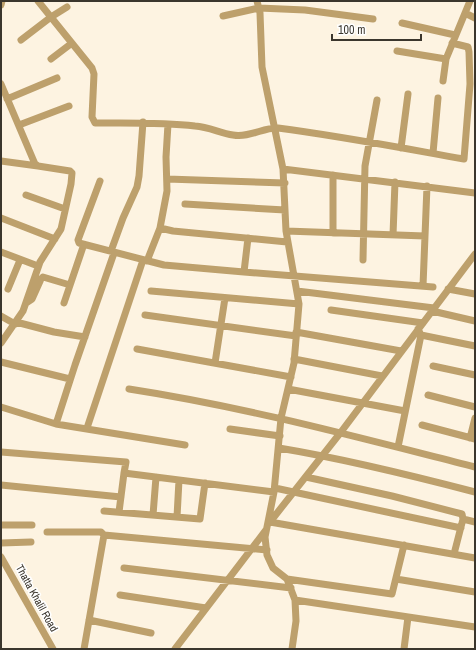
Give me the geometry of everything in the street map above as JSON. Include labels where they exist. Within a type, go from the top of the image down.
[{"type":"street","points":[[1,5],[2,1]]},
{"type":"street","points":[[38,1],[92,68],[94,74],[92,117],[93,122],[95,123],[143,122],[196,126],[211,128],[240,136],[247,136],[275,128],[369,142],[464,159],[470,84],[469,52],[468,47],[452,43]]},
{"type":"street","points":[[443,81],[446,59],[470,1]]},
{"type":"street","points":[[223,16],[258,4],[373,19]]},
{"type":"street","points":[[258,4],[262,67],[283,169],[287,242],[299,304],[294,359],[281,418],[275,490],[266,537],[267,555],[273,568],[287,579],[295,600],[296,621],[292,649]]},
{"type":"street","points":[[21,40],[51,17],[67,7]]},
{"type":"street","points":[[464,13],[475,18]]},
{"type":"street","points":[[402,23],[456,35]]},
{"type":"street","points":[[51,59],[72,43]]},
{"type":"street","points":[[397,51],[446,59]]},
{"type":"street","points":[[8,99],[57,78]]},
{"type":"street","points":[[1,84],[35,164],[38,166]]},
{"type":"street","points":[[401,148],[408,94]]},
{"type":"street","points":[[433,153],[438,98]]},
{"type":"street","points":[[362,260],[364,178],[377,100]]},
{"type":"street","points":[[19,125],[69,106]]},
{"type":"street","points":[[56,424],[123,218],[137,187],[143,122]]},
{"type":"street","points":[[87,428],[145,261],[160,228],[167,191],[166,157],[168,124]]},
{"type":"street","points":[[1,161],[70,171],[72,173],[61,229],[38,266],[23,311],[1,343]]},
{"type":"street","points":[[283,169],[475,193]]},
{"type":"street","points":[[332,233],[333,175]]},
{"type":"street","points":[[167,180],[284,183]]},
{"type":"street","points":[[100,182],[78,240],[79,243],[164,265],[433,287]]},
{"type":"street","points":[[393,235],[396,182]]},
{"type":"street","points":[[423,286],[427,186]]},
{"type":"street","points":[[26,195],[65,209]]},
{"type":"street","points":[[185,204],[285,210]]},
{"type":"street","points":[[1,218],[55,238]]},
{"type":"street","points":[[160,228],[173,231],[287,242]]},
{"type":"street","points":[[286,232],[425,236]]},
{"type":"street","points":[[244,272],[248,238]]},
{"type":"street","points":[[64,303],[84,244]]},
{"type":"street","points":[[1,252],[38,266]]},
{"type":"street","points":[[398,447],[423,322],[475,254]]},
{"type":"street","points":[[8,289],[20,260]]},
{"type":"street","points":[[25,304],[32,299],[43,277],[70,285]]},
{"type":"street","points":[[448,289],[475,294]]},
{"type":"street","points":[[151,291],[299,304]]},
{"type":"street","points":[[297,291],[433,309],[475,321]]},
{"type":"street","points":[[216,363],[225,298]]},
{"type":"street","points":[[331,310],[423,322]]},
{"type":"street","points":[[145,315],[221,326],[296,334],[401,351]]},
{"type":"street","points":[[1,316],[15,323],[85,337]]},
{"type":"street","points":[[420,332],[475,346]]},
{"type":"street","points":[[175,649],[401,351],[420,332]]},
{"type":"street","points":[[137,349],[291,377]]},
{"type":"street","points":[[294,359],[382,376]]},
{"type":"street","points":[[1,362],[70,379]]},
{"type":"street","points":[[433,366],[475,375]]},
{"type":"street","points":[[129,389],[281,418],[475,467]]},
{"type":"street","points":[[288,389],[405,411]]},
{"type":"street","points":[[428,395],[475,406]]},
{"type":"street","points":[[1,407],[56,424],[186,445]]},
{"type":"street","points":[[422,425],[473,438],[475,418]]},
{"type":"street","points":[[230,429],[280,436]]},
{"type":"street","points":[[279,448],[323,455],[475,492]]},
{"type":"street","points":[[1,452],[126,462],[119,512]]},
{"type":"street","points":[[124,473],[294,493],[461,528]]},
{"type":"street","points":[[153,515],[156,477]]},
{"type":"street","points":[[306,477],[392,496],[462,514],[463,519],[454,554]]},
{"type":"street","points":[[177,517],[179,480]]},
{"type":"street","points":[[104,511],[200,519],[205,483]]},
{"type":"street","points":[[1,485],[121,497]]},
{"type":"street","points":[[463,519],[475,522]]},
{"type":"street","points":[[1,525],[32,525]]},
{"type":"street","points":[[269,525],[404,545],[475,558]]},
{"type":"street","points":[[47,532],[100,532],[104,535],[267,550]]},
{"type":"street","points":[[84,649],[104,535]]},
{"type":"street","points":[[1,543],[31,542]]},
{"type":"street","points":[[287,579],[392,594],[404,545]]},
{"type":"street","name":"Thatta Khalil Road","points":[[2,562],[53,649]]},
{"type":"street","points":[[124,568],[291,588]]},
{"type":"street","points":[[396,579],[475,592]]},
{"type":"street","points":[[120,595],[206,608]]},
{"type":"street","points":[[295,600],[475,627]]},
{"type":"street","points":[[404,649],[408,617]]},
{"type":"street","points":[[89,620],[151,633]]}]
